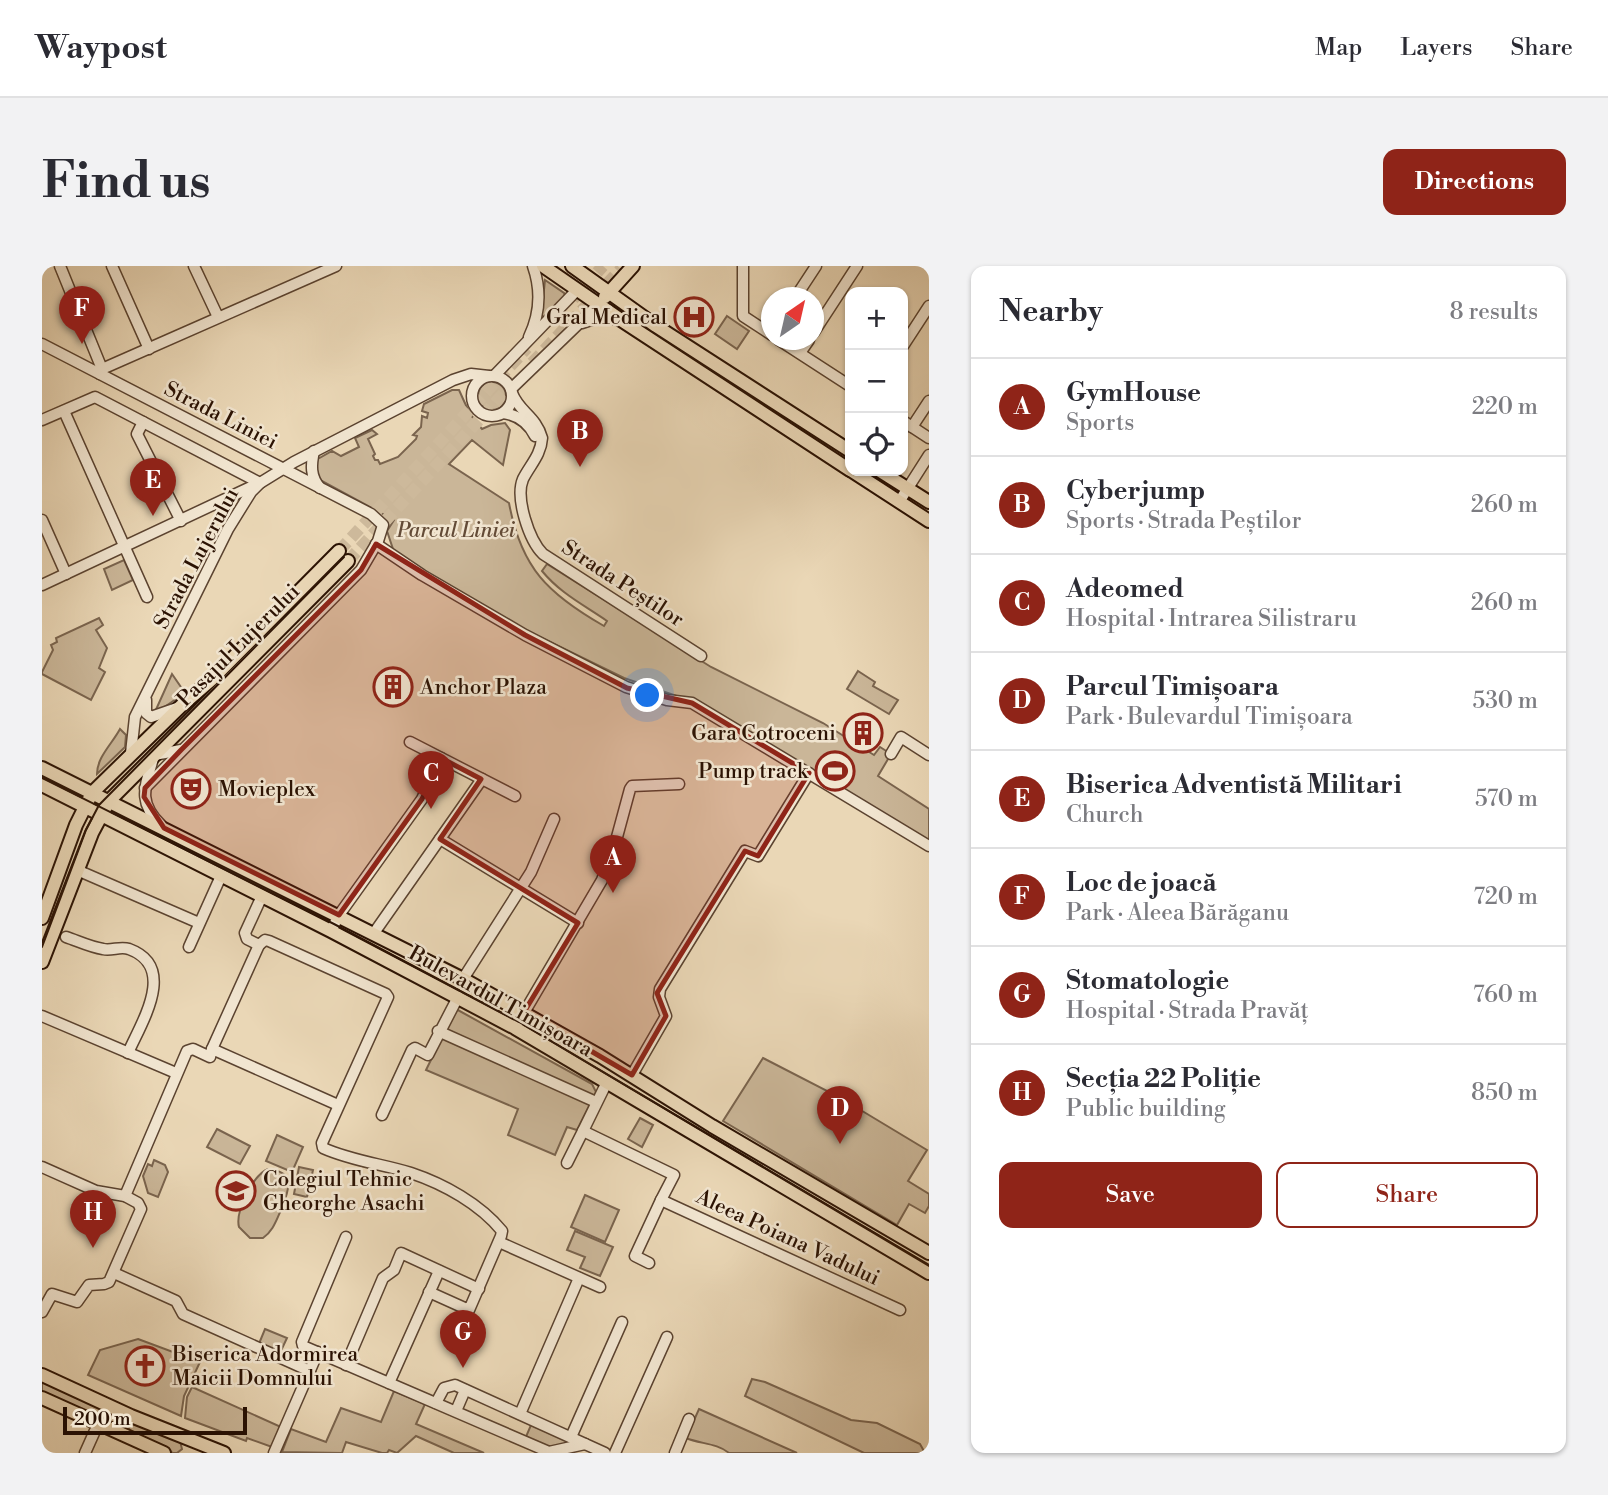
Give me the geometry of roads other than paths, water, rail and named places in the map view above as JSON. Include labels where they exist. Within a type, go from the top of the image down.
[{"type":"main road","points":[[543,266],[598,305],[845,466]]},
{"type":"main road","points":[[572,266],[591,271],[609,293],[845,448]]},
{"type":"main road","points":[[598,305],[625,269]]},
{"type":"main road","points":[[625,269],[624,293],[632,309]]},
{"type":"main road","points":[[577,289],[591,271]]},
{"type":"main road","points":[[860,476],[929,521]]},
{"type":"main road","points":[[888,476],[929,502]]},
{"type":"main road","name":"Pasajul Lujerului","points":[[131,753],[343,556],[154,755]]},
{"type":"main road","points":[[42,918],[84,807],[92,793],[131,753]]},
{"type":"main road","points":[[42,962],[77,870],[109,801],[154,755]]},
{"type":"main road","name":"Bulevardul Timișoara","points":[[42,768],[339,915],[524,1012],[929,1253]]},
{"type":"main road","name":"Bulevardul Timișoara","points":[[42,785],[331,931],[515,1028],[929,1273]]},
{"type":"main road","points":[[607,1082],[617,1066]]},
{"type":"main road","points":[[705,1139],[712,1126]]},
{"type":"main road","points":[[841,1221],[850,1206]]},
{"type":"main road","points":[[42,1375],[190,1446],[224,1453]]},
{"type":"main road","points":[[42,1398],[164,1453]]},
{"type":"street","points":[[60,266],[101,371],[336,266]]},
{"type":"street","points":[[112,266],[149,349]]},
{"type":"street","points":[[194,266],[218,317]]},
{"type":"street","points":[[526,342],[534,324],[538,302],[537,278],[533,266]]},
{"type":"street","points":[[743,266],[743,316],[761,328]]},
{"type":"street","points":[[802,287],[816,266]]},
{"type":"street","points":[[824,317],[857,266]]},
{"type":"street","points":[[472,397],[479,381],[492,376],[577,289]]},
{"type":"street","points":[[511,391],[598,305]]},
{"type":"street","points":[[908,338],[929,306]]},
{"type":"street","points":[[572,328],[600,317],[621,320]]},
{"type":"street","name":"Strada Liniei","points":[[42,344],[101,371],[381,521],[383,529],[374,547]]},
{"type":"street","points":[[795,350],[845,383]]},
{"type":"street","name":"Strada Lujerului","points":[[131,753],[134,722],[228,529],[243,503],[260,483],[314,451],[449,383],[471,374],[492,376]]},
{"type":"street","points":[[492,376],[504,381],[511,391],[511,402],[503,413]]},
{"type":"street","points":[[449,383],[463,386],[472,397],[475,407],[483,414],[493,416],[503,413],[518,417],[532,429],[537,445],[537,457]]},
{"type":"street","name":"Strada Peștilor","points":[[511,391],[517,404],[531,416],[541,434],[542,443],[523,480],[521,492],[528,528],[538,549],[701,656]]},
{"type":"street","name":"Strada Liniei","points":[[64,411],[94,397],[260,483]]},
{"type":"street","points":[[908,423],[929,401]]},
{"type":"street","points":[[42,420],[64,411],[147,597]]},
{"type":"street","points":[[143,422],[137,435],[181,521]]},
{"type":"street","points":[[908,425],[929,438]]},
{"type":"street","points":[[314,451],[312,471],[320,488]]},
{"type":"street","points":[[899,502],[929,455]]},
{"type":"street","points":[[42,586],[260,483]]},
{"type":"street","points":[[42,520],[66,575]]},
{"type":"street","points":[[145,788],[358,573],[374,547],[525,635],[627,688],[667,700],[692,703],[929,846]]},
{"type":"street","points":[[148,693],[145,709],[151,718],[181,706]]},
{"type":"street","points":[[891,754],[901,737],[929,755]]},
{"type":"street","points":[[410,742],[515,796]]},
{"type":"street","points":[[164,828],[146,807],[145,788],[154,755],[181,750]]},
{"type":"street","points":[[331,931],[339,915],[422,799],[441,758]]},
{"type":"street","points":[[632,1075],[666,1016],[659,997],[660,989],[745,851],[758,856],[809,773]]},
{"type":"street","points":[[374,933],[482,779]]},
{"type":"street","points":[[515,1028],[578,923],[607,867],[632,786],[680,785]]},
{"type":"street","points":[[463,979],[533,868],[554,820]]},
{"type":"street","points":[[440,839],[578,923]]},
{"type":"street","points":[[77,870],[199,923]]},
{"type":"street","points":[[189,947],[221,876]]},
{"type":"street","points":[[259,945],[245,936],[262,896]]},
{"type":"street","points":[[66,937],[105,950],[127,948],[141,955],[148,963],[156,990],[128,1053]]},
{"type":"street","points":[[125,1196],[187,1051],[193,1049],[209,1056],[259,945],[265,940],[269,941],[388,997],[344,1098],[338,1105],[322,1143],[323,1148],[409,1173],[456,1194],[499,1227],[502,1234],[469,1310],[429,1292]]},
{"type":"street","points":[[382,1115],[412,1050],[415,1048],[428,1055],[438,1031],[458,997]]},
{"type":"street","points":[[42,1016],[176,1073]]},
{"type":"street","points":[[438,1031],[596,1102]]},
{"type":"street","points":[[212,1049],[338,1105]]},
{"type":"street","points":[[567,1163],[607,1082]]},
{"type":"street","name":"Aleea Poiana Vadului","points":[[583,1130],[674,1175],[635,1256],[649,1263]]},
{"type":"street","points":[[42,1167],[96,1191],[125,1196],[138,1203],[141,1213],[114,1273],[106,1284],[89,1285],[77,1301],[52,1294],[42,1312]]},
{"type":"street","name":"Aleea Poiana Vadului","points":[[661,1200],[900,1310]]},
{"type":"street","points":[[346,1237],[302,1343],[550,1452],[585,1444]]},
{"type":"street","points":[[499,1242],[600,1287]]},
{"type":"street","points":[[346,1364],[383,1278],[394,1270],[401,1254],[478,1289]]},
{"type":"street","points":[[389,1383],[439,1271]]},
{"type":"street","points":[[114,1273],[176,1301],[183,1314],[310,1371]]},
{"type":"street","points":[[520,1414],[579,1278]]},
{"type":"street","points":[[571,1437],[622,1322]]},
{"type":"street","points":[[615,1453],[667,1337]]},
{"type":"street","points":[[274,1453],[318,1352]]},
{"type":"street","points":[[436,1403],[440,1393],[455,1385],[605,1453]]},
{"type":"street","points":[[456,1411],[465,1390]]},
{"type":"street","points":[[675,1453],[689,1419]]},
{"type":"street","points":[[85,1453],[98,1424]]},
{"type":"tunnel","points":[[573,299],[603,266]]},
{"type":"tunnel","points":[[532,363],[621,269]]},
{"type":"tunnel","points":[[339,551],[527,348]]},
{"type":"tunnel","points":[[348,561],[517,379]]},
{"type":"tram line","points":[[42,947],[86,830],[99,805],[344,557]]},
{"type":"tram line","points":[[42,778],[334,924],[519,1022],[929,1266]]},
{"type":"place","name":"Gral Medical","points":[[694,317]]},
{"type":"place","name":"Loc de joacă","points":[[82,344]]},
{"type":"place","name":"Cyberjump","points":[[580,467]]},
{"type":"place","name":"Biserica Adventistă Militari","points":[[153,516]]},
{"type":"place","name":"Anchor Plaza","points":[[393,687]]},
{"type":"place","name":"Gara Cotroceni","points":[[863,733]]},
{"type":"place","name":"Pump track","points":[[835,771]]},
{"type":"place","name":"Movieplex","points":[[191,789]]},
{"type":"place","name":"Adeomed","points":[[431,809]]},
{"type":"place","name":"GymHouse","points":[[613,893]]},
{"type":"place","name":"Parcul Timișoara","points":[[840,1144]]},
{"type":"place","name":"Colegiul Tehnic Gheorghe Asachi","points":[[236,1191]]},
{"type":"place","name":"Secția 22 Poliție","points":[[93,1248]]},
{"type":"place","name":"Biserica Adormirea Maicii Domnului","points":[[145,1366]]},
{"type":"place","name":"Stomatologie","points":[[463,1368]]},
{"type":"park label","name":"Parcul Liniei","points":[[456,530]]}]
